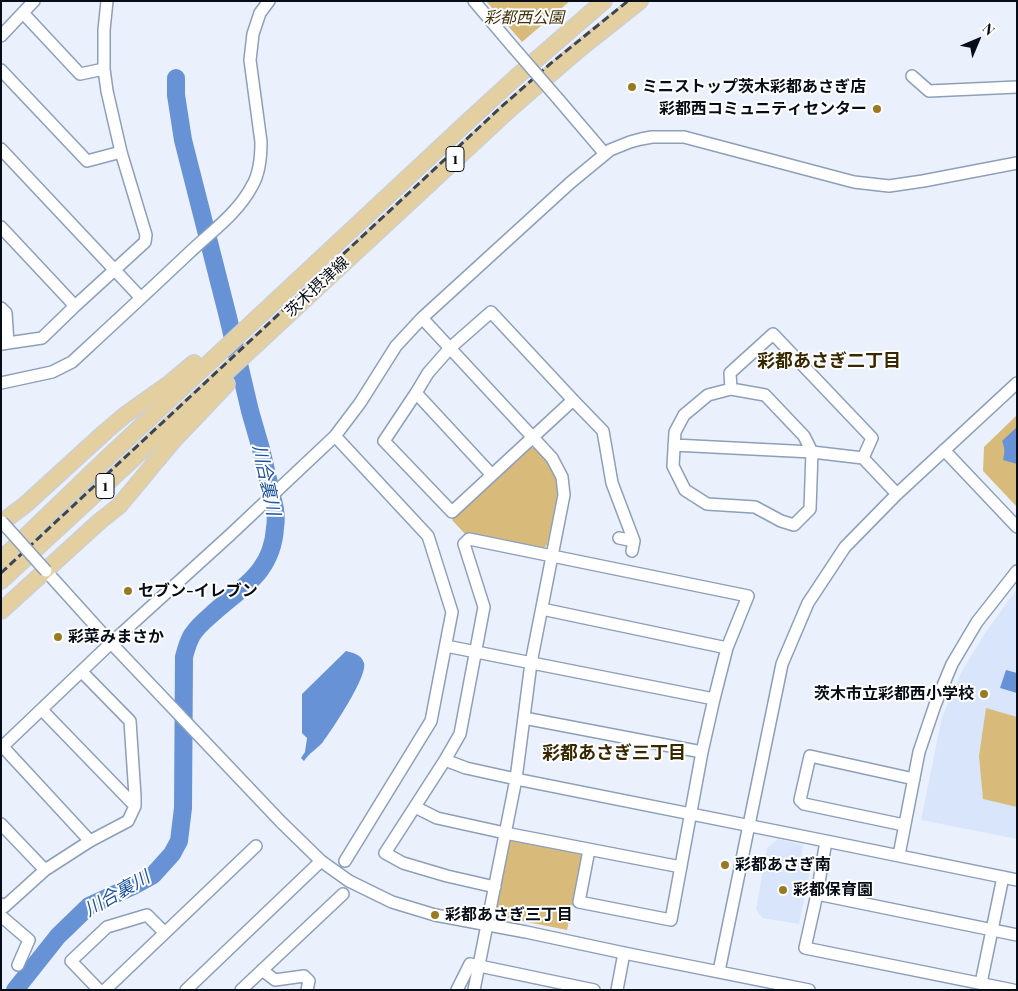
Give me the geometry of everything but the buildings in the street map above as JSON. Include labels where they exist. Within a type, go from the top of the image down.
[{"type":"main road","name":"茨木摂津線","points":[[200,365],[249,325],[484,106],[604,1]]},
{"type":"main road","name":"茨木摂津線","points":[[210,394],[329,277],[510,109],[577,51],[640,1]]},
{"type":"main road","name":"1","points":[[1,560],[200,365]]},
{"type":"main road","points":[[2,522],[25,505],[131,410],[200,365]]},
{"type":"main road","name":"1","points":[[1,581],[78,510],[210,394]]},
{"type":"main road","points":[[1,611],[124,501],[210,394]]},
{"type":"main road","points":[[1,550],[47,510],[66,497]]},
{"type":"main road","points":[[1,590],[74,517],[78,510]]},
{"type":"street","points":[[1,36],[34,1]]},
{"type":"street","points":[[1,308],[6,313],[5,344],[42,338],[141,246],[146,239],[121,152],[107,91],[104,69],[104,30],[108,1]]},
{"type":"street","points":[[1,383],[52,372],[72,362],[242,203],[254,182],[261,159],[262,142],[250,60],[253,34],[260,13],[268,1]]},
{"type":"street","points":[[474,1],[605,154]]},
{"type":"street","points":[[23,13],[80,74],[104,69]]},
{"type":"street","points":[[1,70],[87,161],[121,152]]},
{"type":"street","points":[[912,76],[929,91],[1017,87]]},
{"type":"street","points":[[90,842],[2,748],[111,643],[335,436],[360,403],[396,346],[422,318],[559,193],[605,154],[619,146],[641,139],[684,136],[854,182],[889,186],[1017,162]]},
{"type":"street","points":[[1,149],[141,298]]},
{"type":"street","points":[[1,227],[75,306]]},
{"type":"street","points":[[573,400],[452,512],[384,441],[428,373],[450,348],[491,312],[604,431],[612,482],[633,546],[619,538]]},
{"type":"street","points":[[422,318],[552,458],[562,477],[564,496],[532,663],[516,779],[474,990]]},
{"type":"street","points":[[731,389],[730,373],[773,334],[872,438],[862,458]]},
{"type":"street","points":[[719,971],[782,664],[808,603],[845,547],[897,494],[1017,383]]},
{"type":"street","points":[[731,389],[765,395],[804,436],[812,452],[810,509],[794,525],[781,521],[755,507],[707,504],[685,490],[673,466],[675,432],[684,415],[708,395],[731,389]]},
{"type":"street","points":[[416,393],[492,475]]},
{"type":"street","points":[[335,436],[428,536],[452,612],[430,721],[345,861]]},
{"type":"street","points":[[674,446],[812,452],[862,458],[897,494]]},
{"type":"street","points":[[944,450],[1017,527]]},
{"type":"street","points":[[2,522],[111,643],[281,822],[321,862],[349,881],[392,902],[435,915],[810,990]]},
{"type":"street","points":[[495,887],[403,863],[386,853],[460,734],[484,608],[464,544],[468,539],[748,596],[727,648],[714,699],[702,752],[671,920],[579,902],[589,850]]},
{"type":"street","points":[[899,855],[920,752],[935,705],[952,664],[977,622],[1017,571]]},
{"type":"street","points":[[542,608],[727,648]]},
{"type":"street","points":[[446,646],[714,699]]},
{"type":"street","points":[[1,904],[4,907],[45,870],[128,821],[134,806],[130,720],[82,672]]},
{"type":"street","points":[[42,710],[134,806]]},
{"type":"street","points":[[524,718],[702,752]]},
{"type":"street","points":[[904,825],[804,804],[800,800],[810,756],[914,779]]},
{"type":"street","points":[[445,760],[466,768],[516,779],[1017,880]]},
{"type":"street","points":[[415,807],[437,818],[505,834],[681,867]]},
{"type":"street","points":[[1,824],[45,870]]},
{"type":"street","points":[[826,841],[805,948],[1013,990]]},
{"type":"street","points":[[105,990],[256,846]]},
{"type":"street","points":[[186,990],[321,862]]},
{"type":"street","points":[[981,983],[1003,877]]},
{"type":"street","points":[[241,990],[343,894]]},
{"type":"street","points":[[817,894],[1017,936]]},
{"type":"street","points":[[99,990],[71,961],[107,927],[147,915],[165,933]]},
{"type":"street","points":[[1,916],[29,940],[18,965]]},
{"type":"street","points":[[617,990],[624,953]]},
{"type":"street","points":[[457,990],[470,964],[594,990]]},
{"type":"street","points":[[262,970],[275,980],[304,976],[309,981],[307,990]]},
{"type":"shaded area","name":"茨木市立彩都西小学校","points":[[1017,589],[1017,839],[921,820],[942,717],[962,671],[985,633]]},
{"type":"shaded area","name":"彩都保育園","points":[[778,839],[803,845],[800,868],[810,871],[799,924],[762,918],[756,909],[767,848]]},
{"type":"green space","name":"彩都西公園","points":[[486,1],[570,1],[522,42]]},
{"type":"green space","points":[[1017,415],[1017,507],[983,471],[984,447]]},
{"type":"green space","points":[[530,448],[535,448],[549,463],[556,483],[556,503],[547,545],[543,549],[465,534],[452,520]]},
{"type":"green space","points":[[986,708],[1017,717],[1017,807],[983,799],[979,756]]},
{"type":"green space","points":[[514,839],[579,852],[583,859],[567,930],[497,916],[494,910],[507,844]]},
{"type":"water","points":[[1017,427],[1017,464],[1003,460],[1004,446],[1002,441]]},
{"type":"water","points":[[346,651],[356,654],[363,660],[364,670],[361,679],[328,736],[304,761],[301,758],[305,752],[307,738],[302,733],[302,694]]},
{"type":"water","points":[[1006,670],[1017,673],[1017,693],[1000,688]]},
{"type":"waterway","name":"川合裏川","points":[[15,990],[58,936],[89,906],[153,875],[172,854],[179,841],[183,808],[184,657],[186,648],[198,627],[253,579],[268,557],[273,544],[276,523],[275,509],[183,140],[176,95],[176,78]]},
{"type":"railway","points":[[1,573],[500,108],[550,64],[628,1]]},
{"type":"place","name":"ミニストップ茨木彩都あさぎ店","points":[[632,87]]},
{"type":"place","name":"彩都西コミュニティセンター","points":[[877,109]]},
{"type":"place","name":"セブン-イレブン","points":[[128,591]]},
{"type":"place","name":"彩菜みまさか","points":[[58,637]]},
{"type":"place","name":"茨木市立彩都西小学校","points":[[984,694]]},
{"type":"place","name":"彩都あさぎ南","points":[[725,865]]},
{"type":"place","name":"彩都保育園","points":[[783,890]]},
{"type":"place","name":"彩都あさぎ三丁目","points":[[435,915]]},
{"type":"district","name":"彩都あさぎ二丁目","points":[[829,361]]},
{"type":"district","name":"彩都あさぎ三丁目","points":[[614,753]]}]
